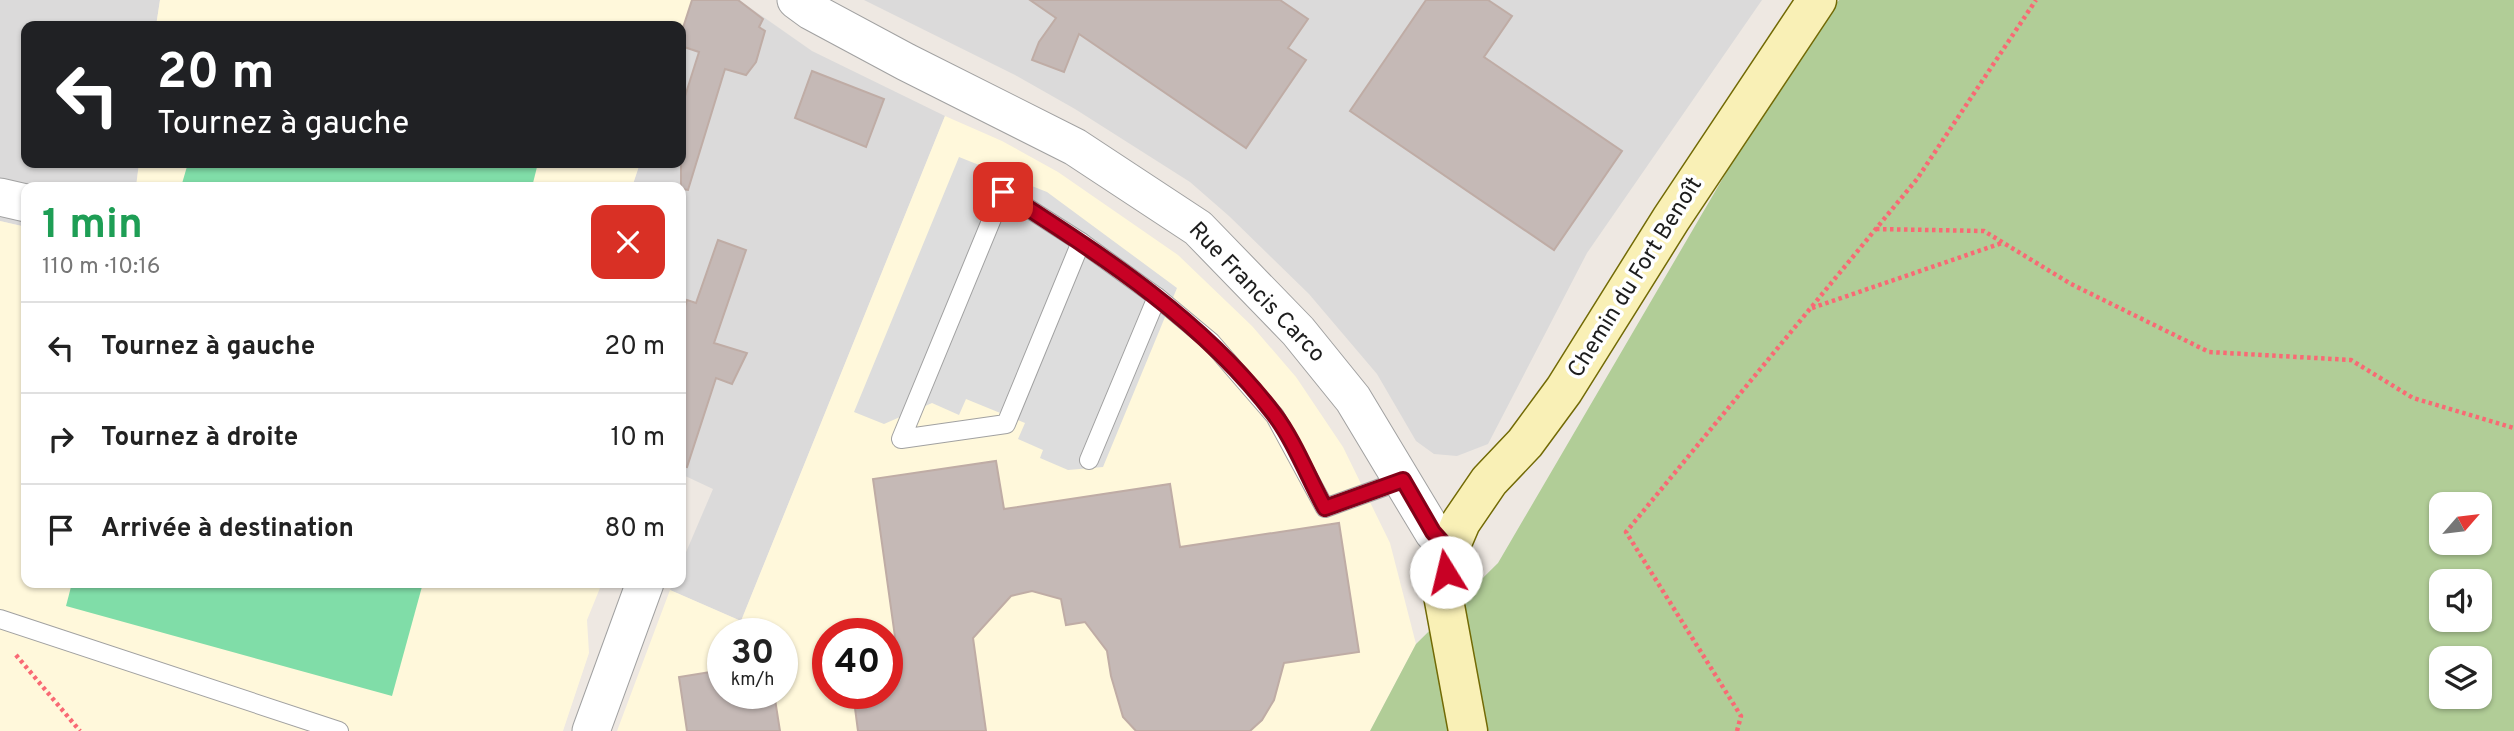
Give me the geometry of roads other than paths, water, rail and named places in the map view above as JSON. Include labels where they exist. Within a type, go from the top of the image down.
[{"type":"street","name":"Rue Francis Carco","points":[[796,0],[811,11],[906,62],[1075,147],[1198,228],[1298,331],[1353,399],[1433,532],[1449,550]]},
{"type":"street","name":"Chemin du Fort Benoît","points":[[1449,550],[1461,522],[1489,481],[1525,443],[1564,390],[1671,219],[1817,0]]},
{"type":"street","points":[[0,197],[21,202]]},
{"type":"street","points":[[1449,550],[1443,595],[1468,731]]},
{"type":"street","points":[[591,731],[643,588]]},
{"type":"lane","points":[[1081,242],[1006,424],[901,439],[1003,192],[1081,242],[1157,297],[1211,342],[1275,416],[1325,508],[1403,480]]},
{"type":"lane","points":[[1089,460],[1157,297]]},
{"type":"lane","points":[[0,619],[339,731]]}]
